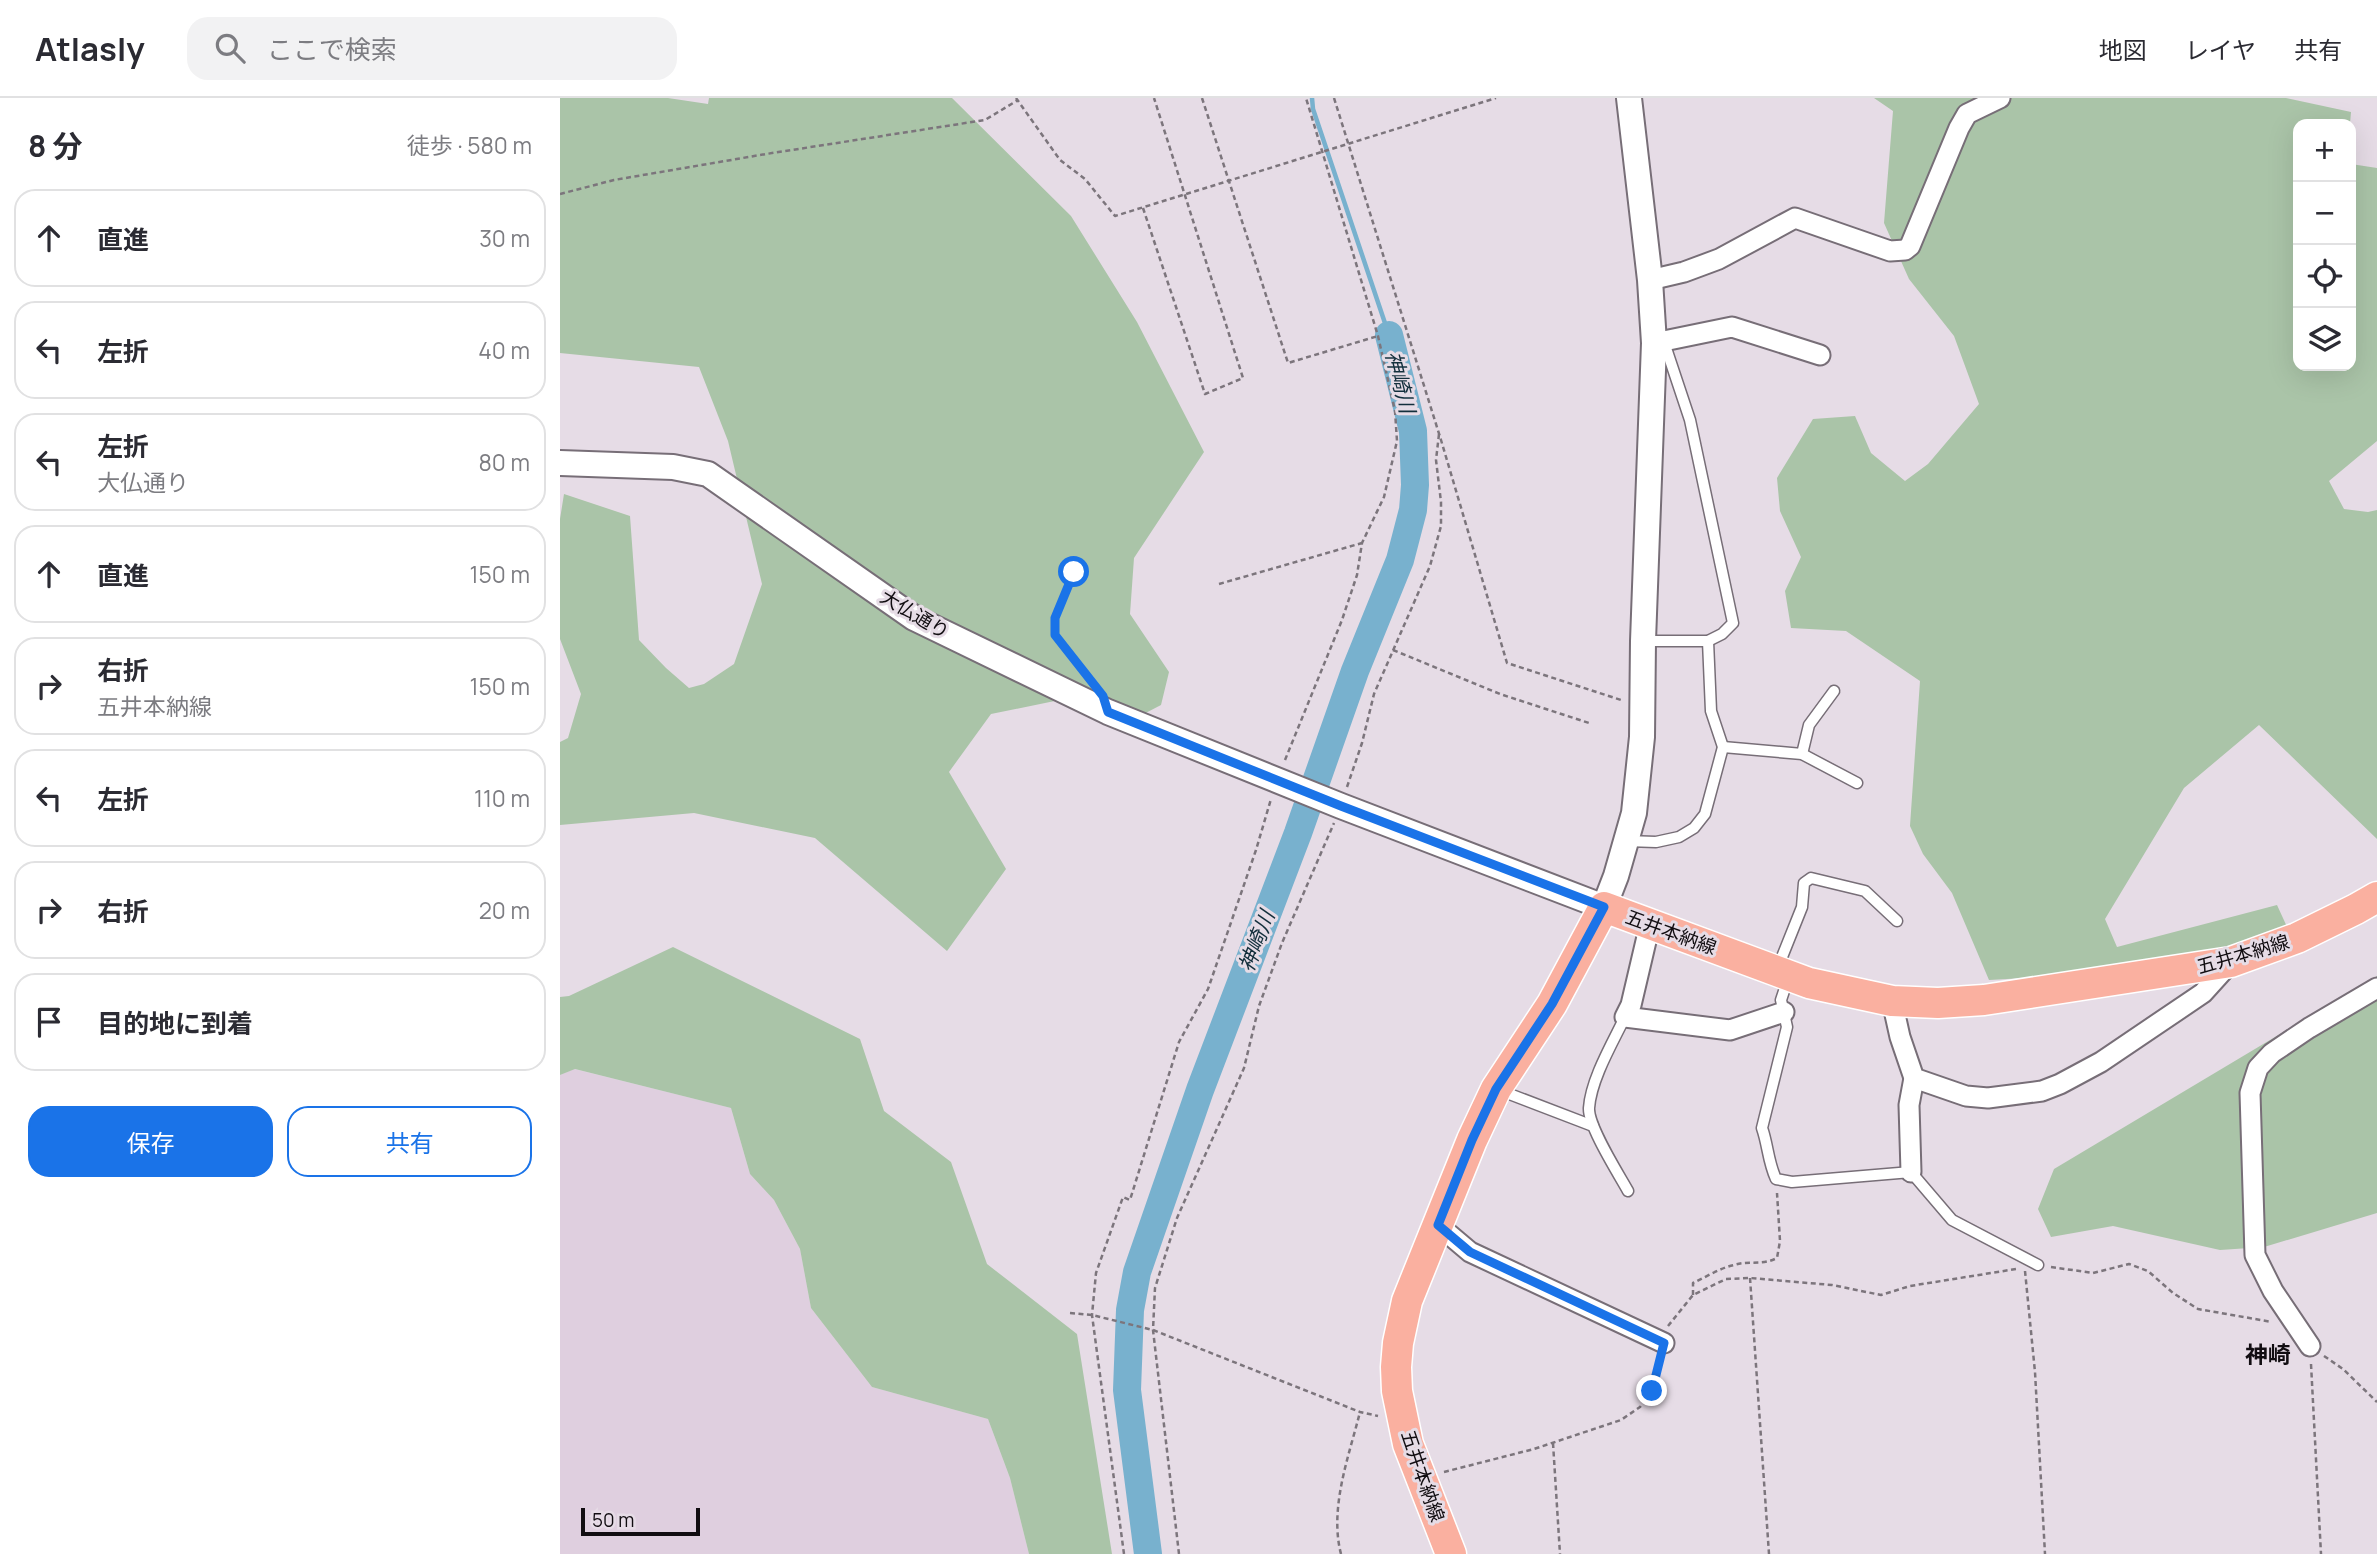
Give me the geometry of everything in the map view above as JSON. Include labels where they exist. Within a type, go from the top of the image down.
[{"type":"main road","name":"五井本納線","points":[[1451,1554],[1408,1444],[1403,1416],[1396,1367],[1407,1301],[1472,1140],[1496,1089],[1552,1004],[1604,907],[1809,983],[1892,1001],[1938,1003],[1984,1000],[2231,962],[2297,938],[2377,897]]},
{"type":"street","points":[[1604,907],[1634,813],[1639,779],[1643,641],[1659,342],[1629,98]]},
{"type":"street","points":[[1650,280],[1684,272],[1720,259],[1795,218],[1890,251],[1905,250],[1910,246],[1966,106],[2000,98]]},
{"type":"street","points":[[1659,342],[1732,327],[1820,355]]},
{"type":"street","name":"大仏通り","points":[[560,463],[673,467],[708,474],[914,618],[1108,712],[1341,806],[1604,907]]},
{"type":"street","points":[[1650,924],[1631,1006],[1625,1017],[1730,1030],[1784,1012]]},
{"type":"street","points":[[1914,1078],[1966,1096],[1988,1098],[2042,1091],[2101,1062],[2203,993],[2231,962]]},
{"type":"street","points":[[2310,1346],[2273,1291],[2255,1255],[2250,1093],[2258,1068],[2272,1053],[2377,988]]},
{"type":"street","points":[[1892,1001],[1900,1037],[1914,1078],[1909,1105],[1911,1172]]},
{"type":"street","points":[[1438,1225],[1470,1252],[1664,1343]]},
{"type":"lane","points":[[1643,641],[1709,642],[1733,623],[1690,420],[1659,342]]},
{"type":"lane","points":[[1625,841],[1657,842],[1679,837],[1694,828],[1705,814],[1723,747],[1711,711],[1709,642]]},
{"type":"lane","points":[[1802,754],[1810,725],[1834,691]]},
{"type":"lane","points":[[1723,747],[1802,754],[1857,783]]},
{"type":"lane","points":[[1897,921],[1865,891],[1811,878],[1804,883],[1802,907],[1783,973],[1781,1000],[1787,1027],[1762,1128],[1770,1166],[1776,1179],[1792,1182],[1911,1172],[1952,1220],[2038,1265]]},
{"type":"lane","points":[[1625,1017],[1599,1070],[1588,1109],[1593,1126],[1628,1191]]},
{"type":"lane","points":[[1496,1089],[1593,1126]]},
{"type":"path","points":[[1143,208],[1205,394],[1243,378],[1154,98]]},
{"type":"path","points":[[1202,98],[1288,363],[1378,336]]},
{"type":"path","points":[[1124,1554],[1092,1315],[1096,1273],[1123,1197],[1130,1200],[1179,1042],[1208,989],[1256,850],[1276,780],[1342,620],[1357,575],[1362,543],[1384,497],[1397,441],[1395,411],[1378,336],[1306,98]]},
{"type":"path","points":[[1334,98],[1439,433],[1507,663],[1643,707]]},
{"type":"path","points":[[560,194],[614,180],[985,120],[1017,99],[1060,160],[1085,179],[1115,216],[1496,98]]},
{"type":"path","points":[[1179,1554],[1153,1330],[1155,1288],[1177,1219],[1244,1068],[1259,1006],[1282,943],[1341,806],[1362,743],[1374,694],[1430,566],[1441,526],[1436,460],[1439,433]]},
{"type":"path","points":[[1219,584],[1362,543]]},
{"type":"path","points":[[1074,572],[1055,618],[1055,635],[1103,696],[1108,712]]},
{"type":"path","points":[[1394,650],[1500,694],[1589,723]]},
{"type":"path","points":[[1693,1295],[1693,1283],[1733,1265],[1766,1264],[1777,1258],[1780,1241],[1776,1179]]},
{"type":"path","points":[[2038,1265],[2093,1273],[2129,1264],[2148,1271],[2173,1293],[2198,1309],[2276,1322]]},
{"type":"path","points":[[1420,1476],[1553,1443],[1621,1420],[1640,1407],[1652,1391],[1669,1324],[1693,1295],[1726,1279],[1750,1278],[1832,1285],[1881,1295],[1910,1286],[2025,1267],[2035,1372],[2045,1554]]},
{"type":"path","points":[[1750,1278],[1769,1554]]},
{"type":"path","points":[[1070,1313],[1092,1315],[1153,1330],[1360,1412],[1380,1416],[1403,1416]]},
{"type":"path","points":[[2310,1346],[2343,1369],[2377,1402]]},
{"type":"path","points":[[2310,1346],[2321,1554]]},
{"type":"path","points":[[1341,1554],[1338,1540],[1340,1492],[1360,1412]]},
{"type":"path","points":[[1553,1443],[1560,1554]]},
{"type":"shaded area","points":[[574,1069],[731,1108],[750,1174],[774,1200],[800,1249],[811,1308],[872,1387],[988,1419],[1010,1478],[1029,1554],[560,1554],[560,1075]]},
{"type":"green space","points":[[560,98],[668,98],[708,104],[709,98],[952,98],[1071,216],[1137,322],[1204,452],[1134,558],[1130,614],[1169,672],[1161,705],[1136,718],[1074,697],[991,714],[949,772],[1006,869],[947,951],[815,838],[694,813],[560,825],[560,742],[568,738],[581,694],[560,639],[560,519],[564,494],[630,516],[639,640],[689,688],[704,684],[734,664],[762,584],[728,441],[699,367],[560,353]]},
{"type":"green space","points":[[1874,98],[2286,98],[2351,112],[2350,119],[2293,119],[2293,371],[2356,371],[2356,165],[2377,168],[2377,441],[2329,481],[2344,509],[2368,512],[2377,510],[2377,839],[2259,725],[2184,788],[2105,919],[2117,947],[2277,905],[2288,929],[2265,942],[2058,976],[1989,980],[1952,893],[1923,854],[1910,826],[1920,681],[1846,631],[1791,628],[1785,591],[1801,557],[1780,511],[1777,478],[1813,419],[1855,416],[1871,453],[1905,481],[1928,464],[1979,404],[1954,336],[1909,279],[1884,223],[1893,111]]},
{"type":"green space","points":[[673,947],[860,1039],[884,1111],[951,1162],[987,1264],[1077,1334],[1112,1554],[1029,1554],[1010,1478],[988,1419],[872,1387],[811,1308],[800,1249],[774,1200],[750,1174],[731,1108],[575,1069],[560,1075],[560,997],[569,996]]},
{"type":"green space","points":[[2377,976],[2377,1213],[2264,1247],[2220,1250],[2113,1226],[2051,1237],[2038,1209],[2054,1169]]},
{"type":"waterway","points":[[1312,98],[1313,109],[1389,335]]},
{"type":"waterway","name":"神崎川","points":[[1148,1554],[1127,1390],[1130,1310],[1137,1272],[1200,1090],[1298,833],[1355,671],[1400,560],[1413,510],[1413,431],[1389,335]]},
{"type":"district","name":"神崎","points":[[2268,1354]]},
{"type":"route","points":[[1074,572],[1055,618],[1055,635],[1103,696],[1108,712],[1341,806],[1604,907],[1552,1004],[1496,1089],[1438,1225],[1470,1252],[1664,1343],[1652,1391]]}]
